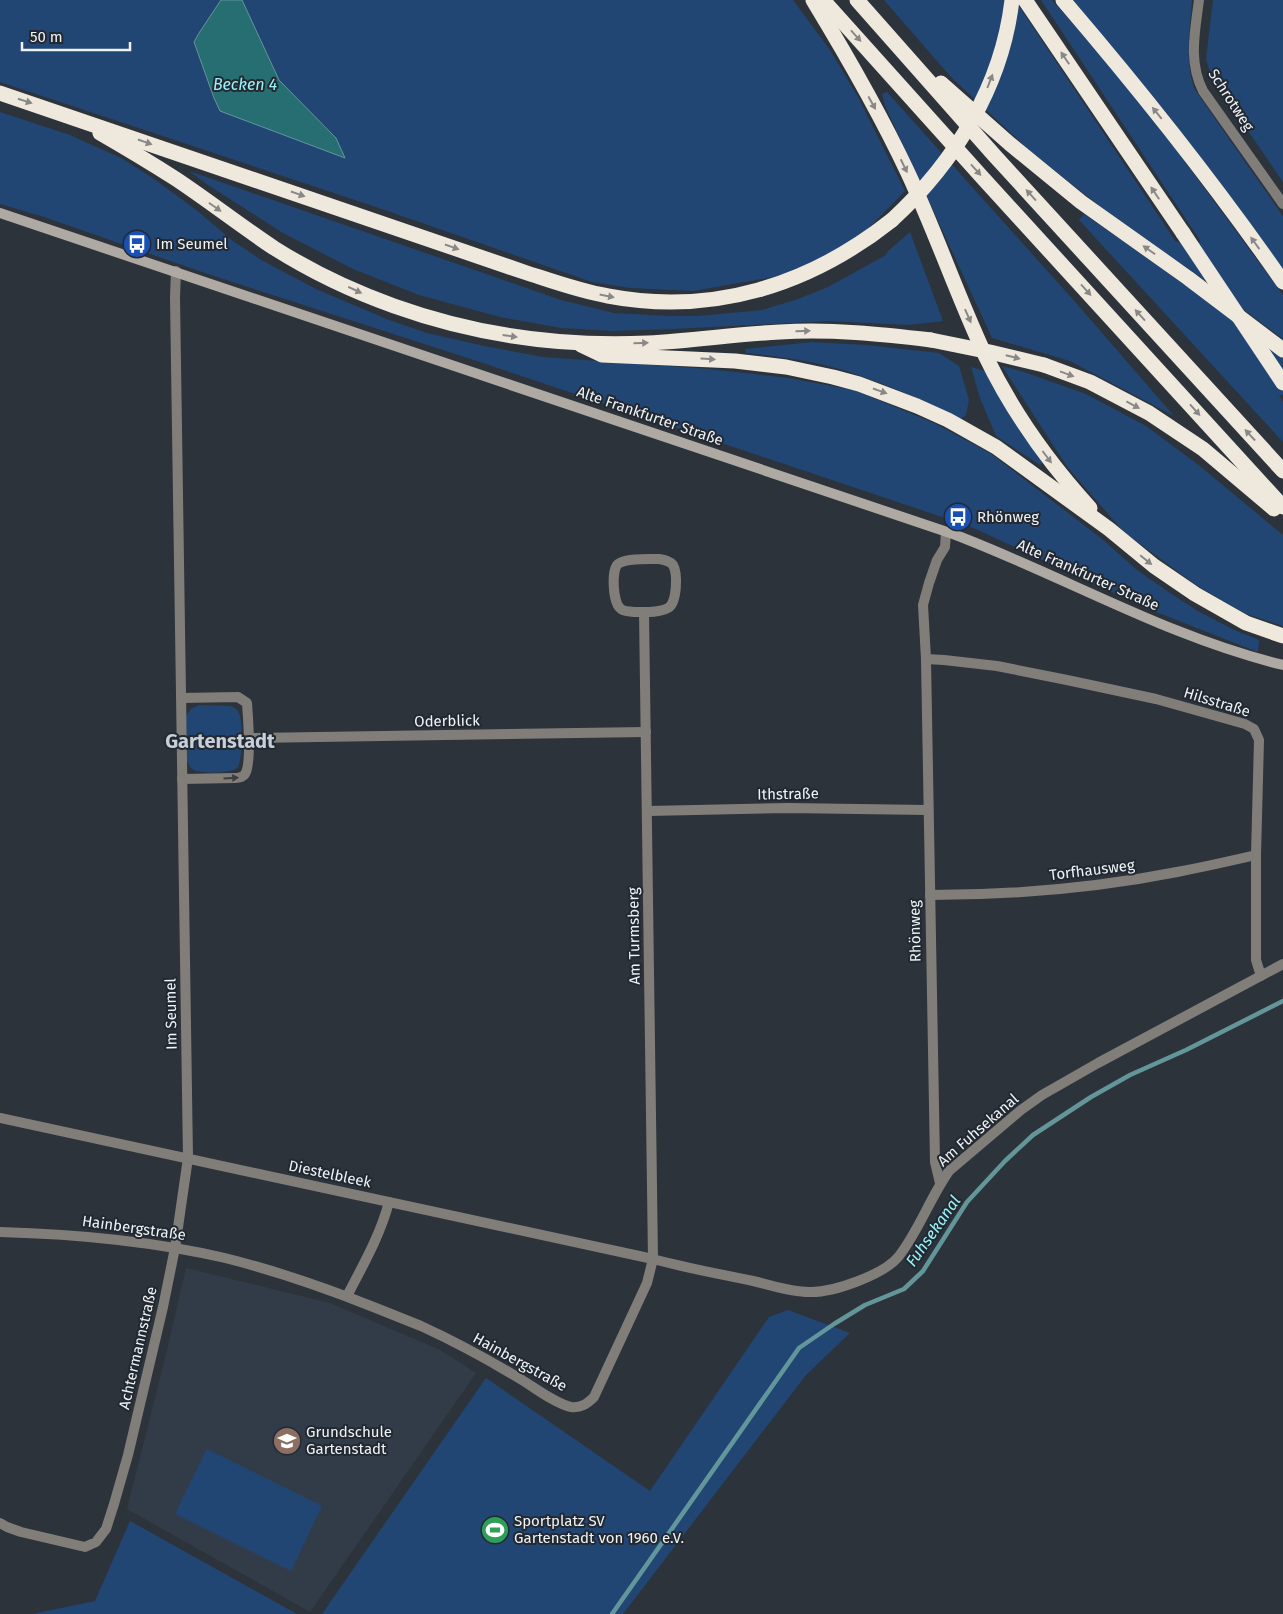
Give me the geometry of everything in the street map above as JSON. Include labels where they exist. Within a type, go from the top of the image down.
[{"type":"highway","points":[[813,0],[883,122],[908,173],[982,346],[1004,391],[1044,453],[1109,529]]},
{"type":"highway","points":[[823,0],[1283,507]]},
{"type":"highway","points":[[857,0],[1014,177],[1283,470]]},
{"type":"highway","points":[[0,93],[584,291],[633,300],[683,302],[708,300],[782,283],[829,262],[872,235],[892,220],[912,201],[937,173],[964,136],[977,111],[998,60],[1006,33],[1012,0]]},
{"type":"highway","points":[[1026,0],[1283,383]]},
{"type":"highway","points":[[1063,0],[1184,146],[1283,282]]},
{"type":"highway","points":[[891,39],[1010,144],[1081,202],[1188,278],[1283,350]]},
{"type":"highway","points":[[49,109],[89,127],[134,153],[176,179],[283,253],[326,277],[363,294],[429,318],[465,327],[538,339],[575,342],[645,343],[780,332],[835,331],[931,340],[990,352],[1044,365],[1090,382],[1149,413],[1202,449],[1283,516]]},
{"type":"highway","points":[[575,342],[602,355],[735,360],[786,367],[833,377],[886,393],[948,420],[996,448],[1109,529],[1154,566],[1195,594],[1246,623],[1283,636]]},
{"type":"street","name":"Schrotweg","points":[[1199,0],[1193,54],[1194,69],[1199,82],[1283,204]]},
{"type":"street","name":"Alte Frankfurter Straße","points":[[0,213],[946,532],[988,547],[1105,601],[1163,625],[1237,653],[1283,665]]},
{"type":"street","name":"Im Seumel","points":[[174,1248],[188,1158],[180,698],[176,271]]},
{"type":"street","name":"Rhönweg","points":[[940,1183],[935,1162],[926,659],[923,606],[928,583],[945,546],[946,532]]},
{"type":"street","points":[[666,560],[675,571],[676,591],[674,603],[663,610],[644,612],[626,611],[620,609],[616,604],[614,595],[615,569],[618,564],[626,561],[666,560]]},
{"type":"street","name":"Am Turmsberg","points":[[644,612],[653,1258]]},
{"type":"street","name":"Hilsstraße","points":[[926,659],[980,664],[1156,699],[1250,727],[1257,733],[1259,740],[1256,960],[1260,976]]},
{"type":"street","points":[[180,698],[238,697],[242,699],[247,703],[249,738],[248,768],[246,774],[242,777],[182,779]]},
{"type":"street","name":"Oderblick","points":[[249,738],[646,732]]},
{"type":"street","name":"Ithstraße","points":[[648,811],[788,808],[928,810]]},
{"type":"street","name":"Torfhausweg","points":[[930,895],[1002,894],[1072,888],[1178,872],[1256,855]]},
{"type":"street","name":"Am Fuhsekanal","points":[[653,1258],[688,1268],[803,1292],[831,1289],[865,1278],[884,1269],[898,1256],[917,1227],[940,1183],[949,1172],[1021,1110],[1042,1095],[1098,1063],[1283,964]]},
{"type":"street","name":"Diestelbleek","points":[[0,1118],[653,1258]]},
{"type":"street","points":[[347,1296],[372,1248],[384,1220],[389,1202]]},
{"type":"street","name":"Hainbergstraße","points":[[0,1232],[104,1238],[174,1248],[247,1264],[315,1284],[420,1326],[484,1358],[552,1398],[569,1406],[578,1407],[587,1404],[594,1397],[646,1283],[653,1258]]},
{"type":"street","name":"Achtermannstraße","points":[[0,1522],[7,1527],[21,1532],[77,1546],[85,1547],[102,1537],[106,1530],[128,1455],[163,1307],[174,1248]]},
{"type":"shaded area","points":[[0,0],[221,0],[199,33],[345,158],[336,138],[279,80],[242,0],[793,0],[830,50],[858,97],[905,191],[857,240],[833,254],[779,276],[693,291],[630,288],[592,282],[376,207],[0,82]]},
{"type":"shaded area","points":[[884,0],[1015,0],[1176,242],[1201,242],[1041,0],[1052,0],[1106,61],[1177,151],[1283,295],[1283,339],[1193,272],[1139,237],[1032,153],[950,76]]},
{"type":"shaded area","points":[[1070,0],[1192,0],[1189,57],[1195,90],[1283,216],[1283,270],[1181,132]]},
{"type":"shaded area","points":[[1213,0],[1283,0],[1283,182],[1212,78],[1206,59]]},
{"type":"shaded area","points":[[887,92],[1077,304],[1174,416],[1070,361],[992,338],[886,108],[882,94]]},
{"type":"shaded area","points":[[0,112],[70,135],[123,159],[154,179],[195,209],[233,241],[263,261],[316,289],[389,320],[427,333],[543,357],[709,369],[788,378],[854,390],[934,423],[990,453],[1102,539],[1137,570],[1170,593],[1198,611],[1232,629],[1259,640],[1258,652],[1151,610],[969,526],[477,361],[208,274],[44,217],[0,204]]},
{"type":"shaded area","points":[[189,171],[561,300],[614,313],[698,316],[762,310],[828,287],[886,255],[888,251],[910,232],[943,321],[909,325],[828,321],[613,331],[561,328],[500,317],[419,295],[353,269],[283,233]]},
{"type":"shaded area","points":[[1084,214],[1186,285],[1283,357],[1283,395],[1279,395],[1283,402],[1283,442],[1079,220]]},
{"type":"shaded area","points":[[812,342],[866,345],[939,353],[959,366],[969,400],[966,415],[960,419],[910,395],[845,370],[774,356],[746,353],[745,349]]},
{"type":"shaded area","points":[[1002,366],[1086,394],[1146,426],[1196,463],[1283,535],[1283,626],[1244,613],[1196,585],[1124,532],[1068,468]]},
{"type":"shaded area","points":[[971,367],[988,372],[1043,462],[1040,465],[996,436],[980,398]]},
{"type":"shaded area","points":[[199,705],[230,706],[238,712],[242,741],[239,764],[234,770],[203,772],[194,770],[189,765],[187,761],[186,716],[191,709]]},
{"type":"shaded area","name":"Grundschule Gartenstadt","points":[[186,1268],[330,1303],[440,1350],[476,1373],[310,1612],[127,1509]]},
{"type":"shaded area","name":"Sportplatz SV Gartenstadt von 1960 e.V.","points":[[788,1310],[850,1333],[806,1375],[623,1614],[322,1614],[486,1378],[650,1491],[769,1317]]},
{"type":"shaded area","points":[[207,1449],[322,1506],[291,1571],[175,1514]]},
{"type":"shaded area","points":[[130,1521],[297,1614],[32,1614],[95,1601]]},
{"type":"water","name":"Becken 4","points":[[221,0],[242,0],[279,80],[336,138],[345,158],[220,111],[194,42]]},
{"type":"waterway","name":"Fuhsekanal","points":[[612,1614],[799,1348],[865,1305],[904,1289],[923,1271],[967,1202],[1005,1161],[1033,1135],[1091,1097],[1130,1075],[1186,1050],[1283,1001]]},
{"type":"place","name":"Im Seumel","points":[[137,244]]},
{"type":"place","name":"Rhönweg","points":[[958,517]]},
{"type":"place","name":"Grundschule Gartenstadt","points":[[287,1441]]},
{"type":"place","name":"Sportplatz SV Gartenstadt von 1960 e.V.","points":[[495,1530]]},
{"type":"district","name":"Gartenstadt","points":[[220,741]]}]
